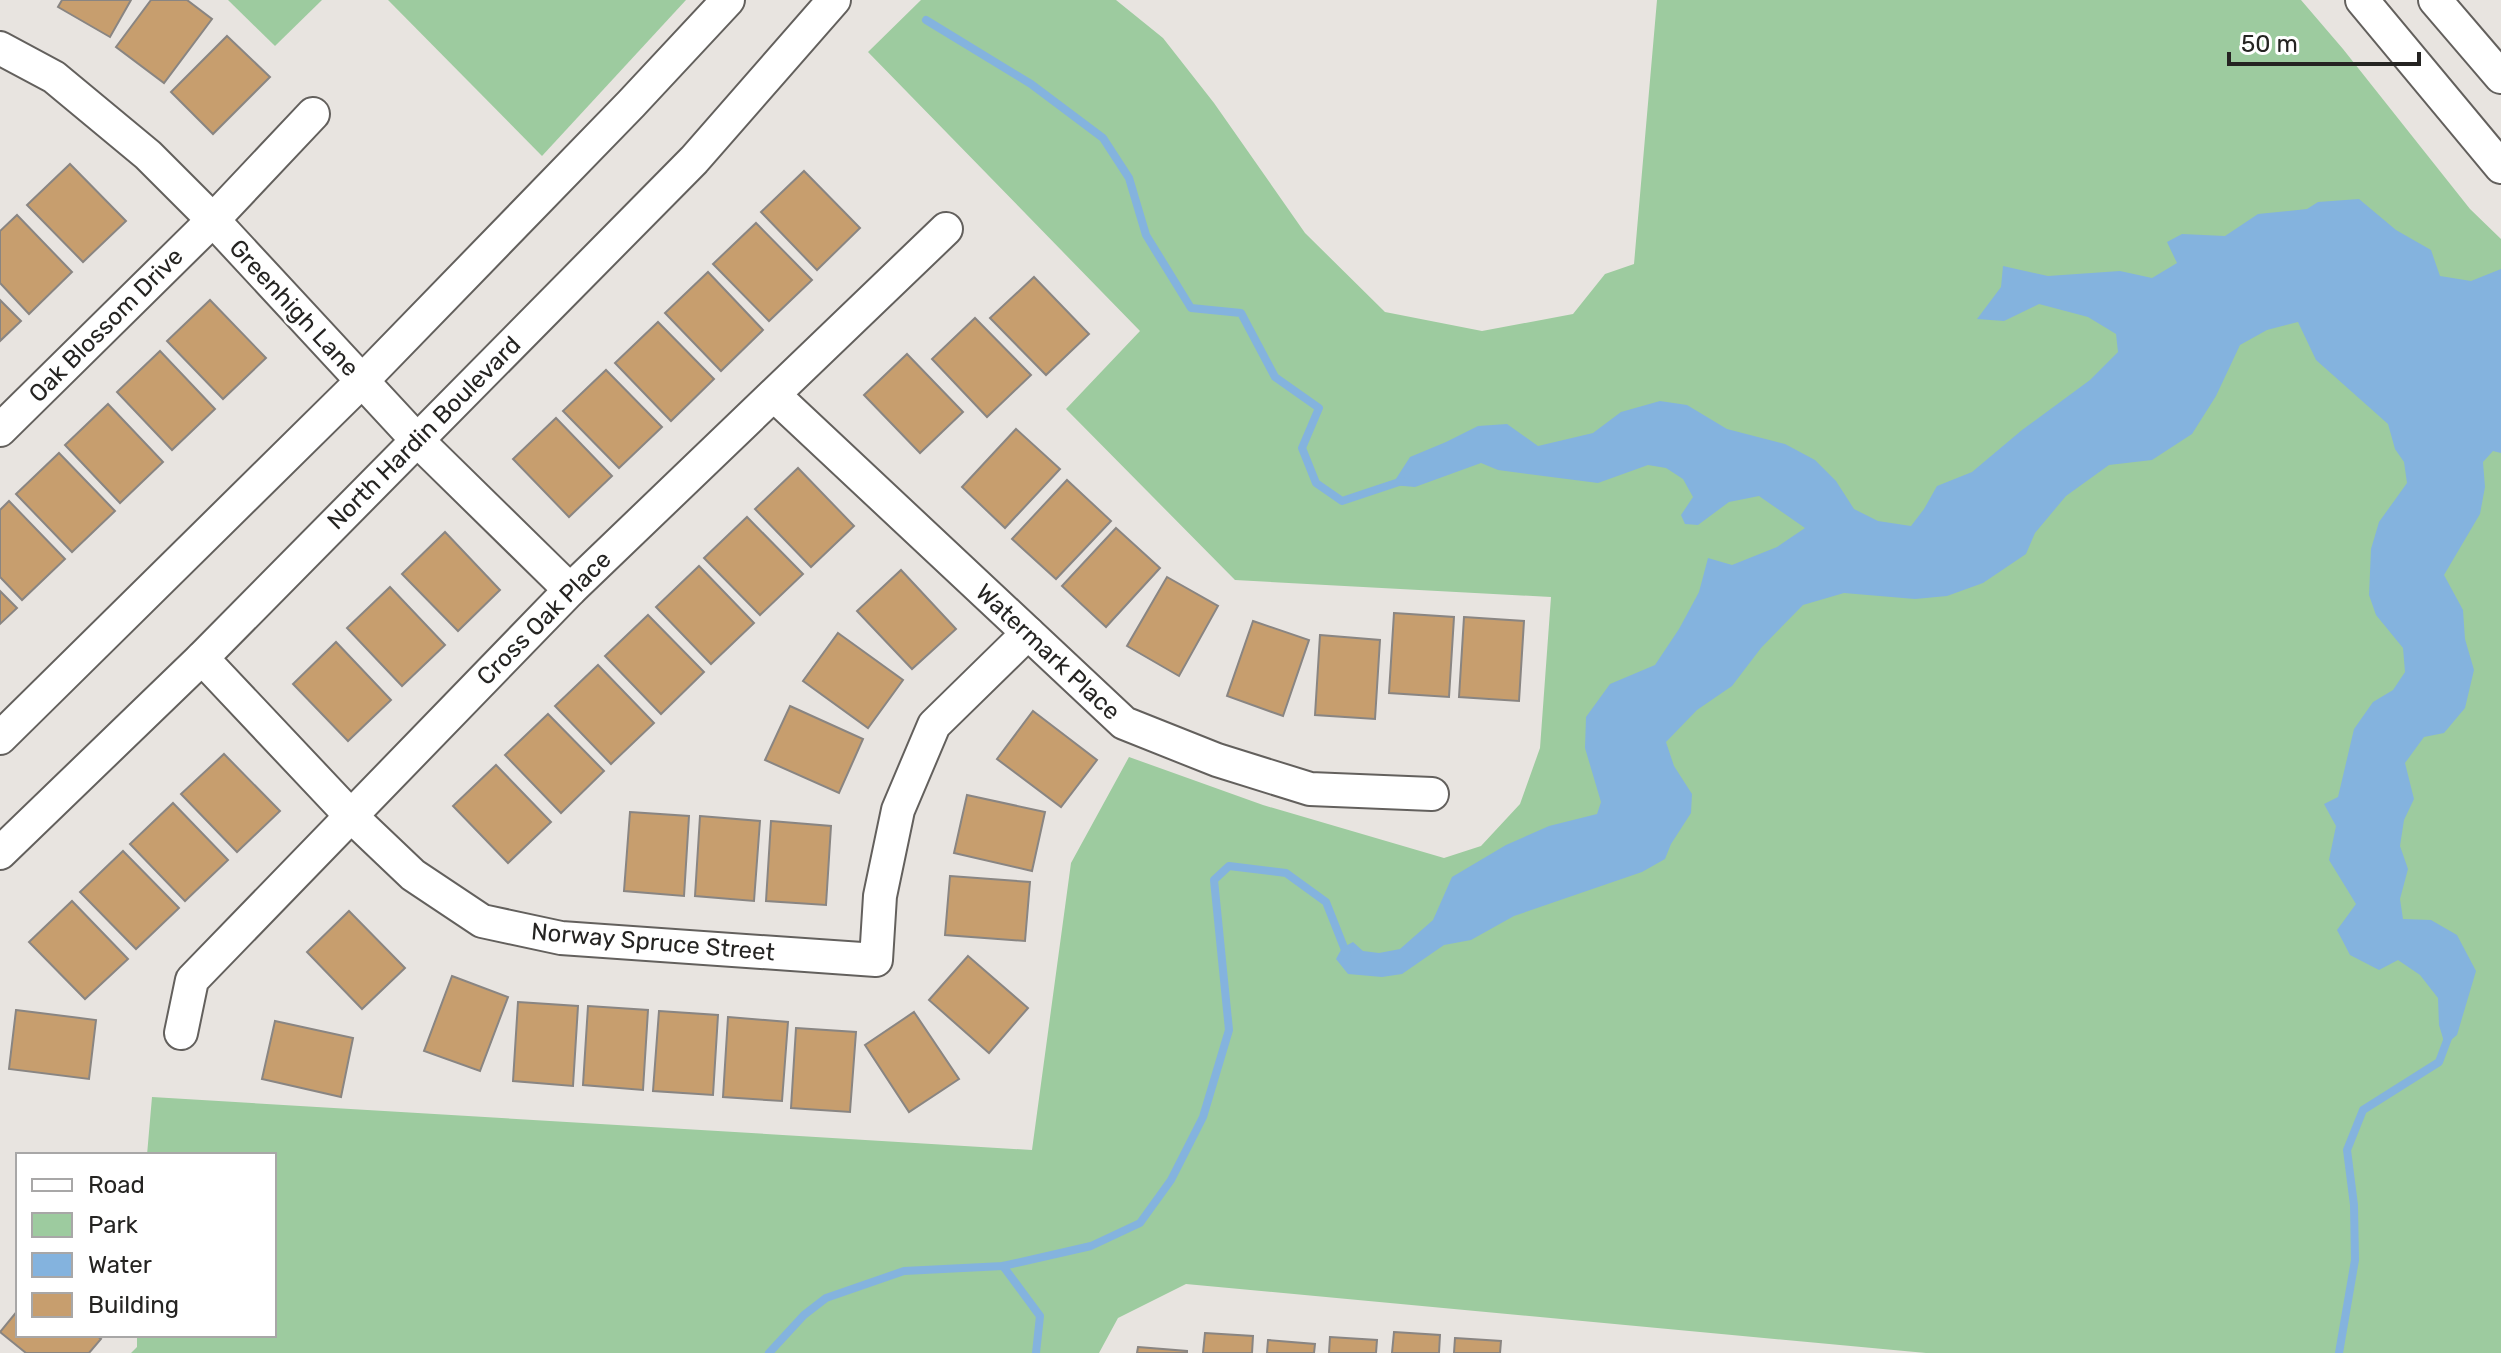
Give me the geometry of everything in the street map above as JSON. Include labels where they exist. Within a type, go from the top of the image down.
[{"type":"street","points":[[0,738],[362,381],[728,0]]},
{"type":"street","name":"North Hardin Boulevard","points":[[0,853],[202,658],[694,160],[834,0]]},
{"type":"street","points":[[2362,0],[2501,167]]},
{"type":"street","points":[[2435,0],[2501,77]]},
{"type":"street","name":"Greenhigh Lane","points":[[0,48],[54,77],[148,155],[213,220],[416,439],[570,590]]},
{"type":"street","name":"Oak Blossom Drive","points":[[0,430],[213,220],[313,114]]},
{"type":"street","name":"Cross Oak Place","points":[[181,1033],[192,980],[570,590],[946,229]]},
{"type":"street","name":"Watermark Place","points":[[774,395],[1124,723],[1217,760],[1310,789],[1432,794]]},
{"type":"street","name":"Norway Spruce Street","points":[[202,658],[351,816],[413,875],[482,921],[561,938],[876,960],[880,896],[898,810],[934,725],[1028,633]]},
{"type":"green space","points":[[228,0],[322,0],[275,46]]},
{"type":"green space","points":[[388,0],[686,0],[542,156]]},
{"type":"green space","points":[[921,0],[1116,0],[1163,38],[1214,103],[1305,233],[1385,312],[1482,331],[1573,314],[1605,274],[1634,264],[1657,0],[2301,0],[2470,209],[2501,239],[2501,1353],[1926,1353],[1186,1284],[1118,1318],[1099,1353],[131,1353],[137,1347],[137,1337],[276,1337],[276,1153],[147,1153],[152,1097],[1032,1150],[1071,863],[1129,757],[1263,805],[1444,858],[1481,846],[1520,804],[1540,748],[1551,597],[1235,580],[1066,409],[1140,331],[868,52]]},
{"type":"water","points":[[2359,199],[2396,230],[2431,250],[2440,276],[2471,281],[2501,269],[2501,453],[2493,451],[2483,462],[2485,487],[2480,514],[2444,575],[2463,610],[2465,639],[2474,670],[2465,708],[2444,733],[2424,737],[2405,763],[2414,799],[2404,820],[2400,846],[2408,869],[2400,899],[2403,919],[2431,920],[2457,935],[2476,971],[2457,1035],[2445,1045],[2439,1025],[2438,998],[2420,975],[2398,960],[2379,970],[2350,955],[2337,930],[2356,904],[2329,860],[2336,826],[2324,804],[2338,797],[2354,729],[2373,702],[2393,690],[2405,672],[2403,648],[2376,615],[2369,595],[2371,549],[2379,522],[2407,483],[2404,462],[2395,449],[2388,424],[2316,360],[2298,322],[2267,330],[2240,345],[2216,396],[2192,434],[2152,460],[2109,465],[2066,496],[2035,533],[2026,554],[1983,583],[1947,596],[1915,599],[1844,593],[1803,605],[1761,648],[1732,686],[1697,710],[1666,742],[1674,766],[1692,794],[1691,813],[1665,859],[1642,872],[1514,916],[1471,940],[1444,945],[1402,974],[1382,977],[1348,974],[1336,959],[1342,948],[1353,942],[1363,951],[1379,953],[1400,949],[1433,920],[1452,877],[1506,845],[1549,826],[1597,814],[1601,802],[1585,748],[1586,717],[1610,684],[1655,665],[1699,592],[1708,558],[1732,565],[1777,547],[1805,528],[1759,496],[1729,502],[1698,525],[1685,524],[1681,515],[1693,497],[1683,479],[1666,468],[1648,465],[1598,483],[1498,470],[1481,463],[1415,487],[1392,485],[1410,457],[1478,426],[1507,424],[1538,446],[1593,433],[1621,412],[1660,401],[1687,405],[1727,429],[1785,444],[1815,460],[1836,481],[1854,509],[1878,521],[1911,526],[1937,486],[1972,472],[2090,380],[2118,352],[2116,334],[2088,317],[2039,304],[2004,321],[1977,319],[2001,287],[2003,266],[2048,276],[2120,271],[2152,278],[2177,263],[2167,242],[2182,234],[2225,236],[2258,214],[2307,209],[2318,202]]},
{"type":"building","points":[[62,0],[131,0],[110,37],[58,7]]},
{"type":"building","points":[[151,0],[187,0],[212,19],[164,83],[116,47]]},
{"type":"building","points":[[227,36],[270,77],[213,134],[171,92]]},
{"type":"building","points":[[70,164],[126,221],[83,262],[27,205]]},
{"type":"building","points":[[804,171],[860,228],[817,270],[761,212]]},
{"type":"building","points":[[17,215],[72,272],[29,314],[0,283],[0,231]]},
{"type":"building","points":[[756,223],[812,280],[769,321],[713,264]]},
{"type":"building","points":[[708,272],[763,330],[721,371],[665,313]]},
{"type":"building","points":[[1034,277],[1089,334],[1046,375],[990,318]]},
{"type":"building","points":[[0,300],[21,321],[0,341]]},
{"type":"building","points":[[210,300],[266,358],[223,399],[167,341]]},
{"type":"building","points":[[975,318],[1031,375],[987,417],[932,359]]},
{"type":"building","points":[[658,322],[714,379],[671,421],[615,363]]},
{"type":"building","points":[[160,351],[215,409],[172,450],[117,392]]},
{"type":"building","points":[[907,354],[963,412],[920,453],[864,395]]},
{"type":"building","points":[[606,370],[662,427],[619,468],[563,411]]},
{"type":"building","points":[[108,404],[163,462],[120,503],[65,445]]},
{"type":"building","points":[[556,418],[612,476],[569,517],[513,459]]},
{"type":"building","points":[[1016,429],[1060,469],[1005,528],[962,487]]},
{"type":"building","points":[[59,453],[115,511],[72,552],[16,494]]},
{"type":"building","points":[[798,468],[854,526],[811,567],[755,509]]},
{"type":"building","points":[[1067,480],[1111,521],[1056,579],[1012,539]]},
{"type":"building","points":[[9,501],[65,559],[22,600],[0,577],[0,510]]},
{"type":"building","points":[[747,517],[803,574],[760,615],[704,558]]},
{"type":"building","points":[[1116,528],[1160,568],[1106,627],[1062,586]]},
{"type":"building","points":[[445,532],[500,590],[458,631],[402,574]]},
{"type":"building","points":[[699,566],[754,623],[711,664],[656,607]]},
{"type":"building","points":[[901,570],[956,629],[912,669],[857,611]]},
{"type":"building","points":[[1167,577],[1218,606],[1179,676],[1127,646]]},
{"type":"building","points":[[390,587],[445,645],[402,686],[347,628]]},
{"type":"building","points":[[0,591],[17,608],[0,624]]},
{"type":"building","points":[[1394,613],[1454,617],[1449,697],[1389,693]]},
{"type":"building","points":[[648,615],[704,672],[661,714],[605,656]]},
{"type":"building","points":[[1464,617],[1524,621],[1519,701],[1459,697]]},
{"type":"building","points":[[1253,621],[1309,640],[1283,716],[1227,696]]},
{"type":"building","points":[[838,633],[903,680],[868,728],[803,681]]},
{"type":"building","points":[[1320,635],[1380,640],[1375,719],[1315,715]]},
{"type":"building","points":[[336,642],[391,700],[348,741],[293,684]]},
{"type":"building","points":[[598,665],[654,723],[611,764],[555,706]]},
{"type":"building","points":[[790,706],[863,739],[839,793],[765,760]]},
{"type":"building","points":[[1033,711],[1097,760],[1061,807],[997,759]]},
{"type":"building","points":[[548,714],[604,771],[561,813],[505,755]]},
{"type":"building","points":[[224,754],[280,811],[237,852],[181,794]]},
{"type":"building","points":[[496,765],[551,822],[508,863],[453,806]]},
{"type":"building","points":[[967,795],[1045,812],[1032,871],[954,853]]},
{"type":"building","points":[[173,803],[228,860],[185,901],[130,844]]},
{"type":"building","points":[[630,812],[689,816],[684,896],[624,891]]},
{"type":"building","points":[[700,816],[760,821],[754,901],[695,896]]},
{"type":"building","points":[[771,821],[831,826],[826,905],[766,901]]},
{"type":"building","points":[[123,851],[179,908],[136,949],[80,892]]},
{"type":"building","points":[[950,876],[1030,882],[1025,941],[945,935]]},
{"type":"building","points":[[72,901],[128,959],[85,999],[29,942]]},
{"type":"building","points":[[349,911],[405,968],[362,1009],[307,952]]},
{"type":"building","points":[[968,956],[1028,1008],[989,1053],[929,1000]]},
{"type":"building","points":[[452,976],[508,997],[480,1071],[424,1051]]},
{"type":"building","points":[[518,1002],[578,1006],[573,1086],[513,1081]]},
{"type":"building","points":[[588,1006],[648,1010],[643,1090],[583,1085]]},
{"type":"building","points":[[16,1010],[96,1020],[89,1079],[9,1069]]},
{"type":"building","points":[[659,1011],[718,1015],[713,1095],[653,1091]]},
{"type":"building","points":[[914,1012],[959,1079],[909,1112],[865,1045]]},
{"type":"building","points":[[728,1017],[788,1022],[782,1101],[723,1097]]},
{"type":"building","points":[[275,1021],[353,1038],[341,1097],[262,1079]]},
{"type":"building","points":[[796,1028],[856,1032],[850,1112],[791,1108]]},
{"type":"building","points":[[16,1312],[16,1337],[101,1339],[89,1353],[26,1353],[0,1332]]},
{"type":"building","points":[[1394,1332],[1440,1335],[1439,1353],[1392,1353]]},
{"type":"building","points":[[1205,1333],[1253,1336],[1252,1353],[1203,1353]]},
{"type":"building","points":[[1330,1337],[1377,1340],[1376,1353],[1329,1353]]},
{"type":"building","points":[[1455,1338],[1501,1341],[1500,1353],[1454,1353]]},
{"type":"building","points":[[1268,1340],[1315,1344],[1314,1353],[1267,1353]]},
{"type":"building","points":[[1138,1347],[1187,1351],[1187,1353],[1137,1353]]},
{"type":"waterway","points":[[926,20],[1031,84],[1103,138],[1129,178],[1146,235],[1191,308],[1241,313],[1275,377],[1319,408],[1302,448],[1316,483],[1342,501],[1402,481]]},
{"type":"waterway","points":[[769,1353],[804,1315],[826,1298],[904,1271],[1003,1266],[1091,1246],[1140,1223],[1171,1180],[1203,1117],[1229,1030],[1214,880],[1229,866],[1286,873],[1326,902],[1347,955]]},
{"type":"waterway","points":[[2339,1353],[2355,1260],[2354,1205],[2347,1150],[2363,1110],[2439,1062],[2448,1038]]},
{"type":"waterway","points":[[1003,1266],[1040,1316],[1036,1353]]}]
